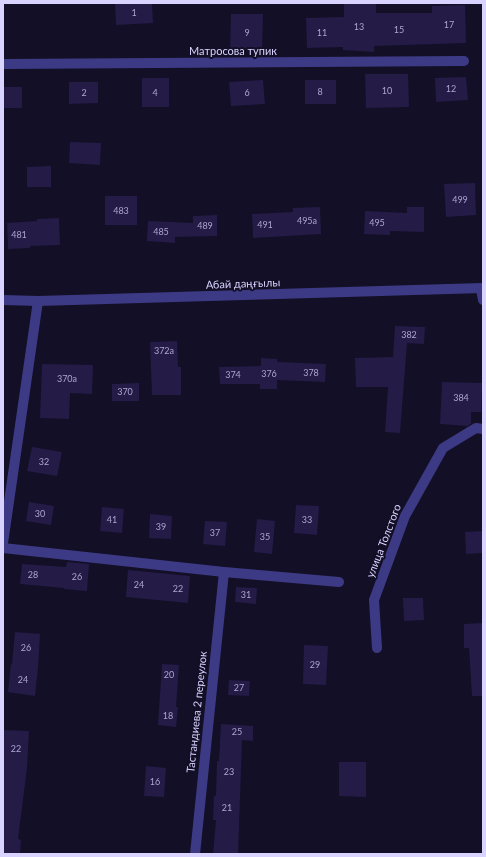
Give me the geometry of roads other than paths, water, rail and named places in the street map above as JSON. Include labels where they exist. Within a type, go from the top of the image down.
[{"type":"street","name":"Матросова тупик","points":[[3,64],[464,61]]},
{"type":"street","points":[[482,288],[483,300]]},
{"type":"street","name":"Абай даңғылы","points":[[3,300],[38,302],[482,288]]},
{"type":"street","points":[[3,543],[38,302]]},
{"type":"street","name":"улица Толстого","points":[[377,648],[374,600],[404,516],[443,448],[476,428],[483,429]]},
{"type":"street","points":[[3,548],[224,572],[339,582]]},
{"type":"street","name":"Тастандиева 2 переулок","points":[[194,854],[224,572]]}]
